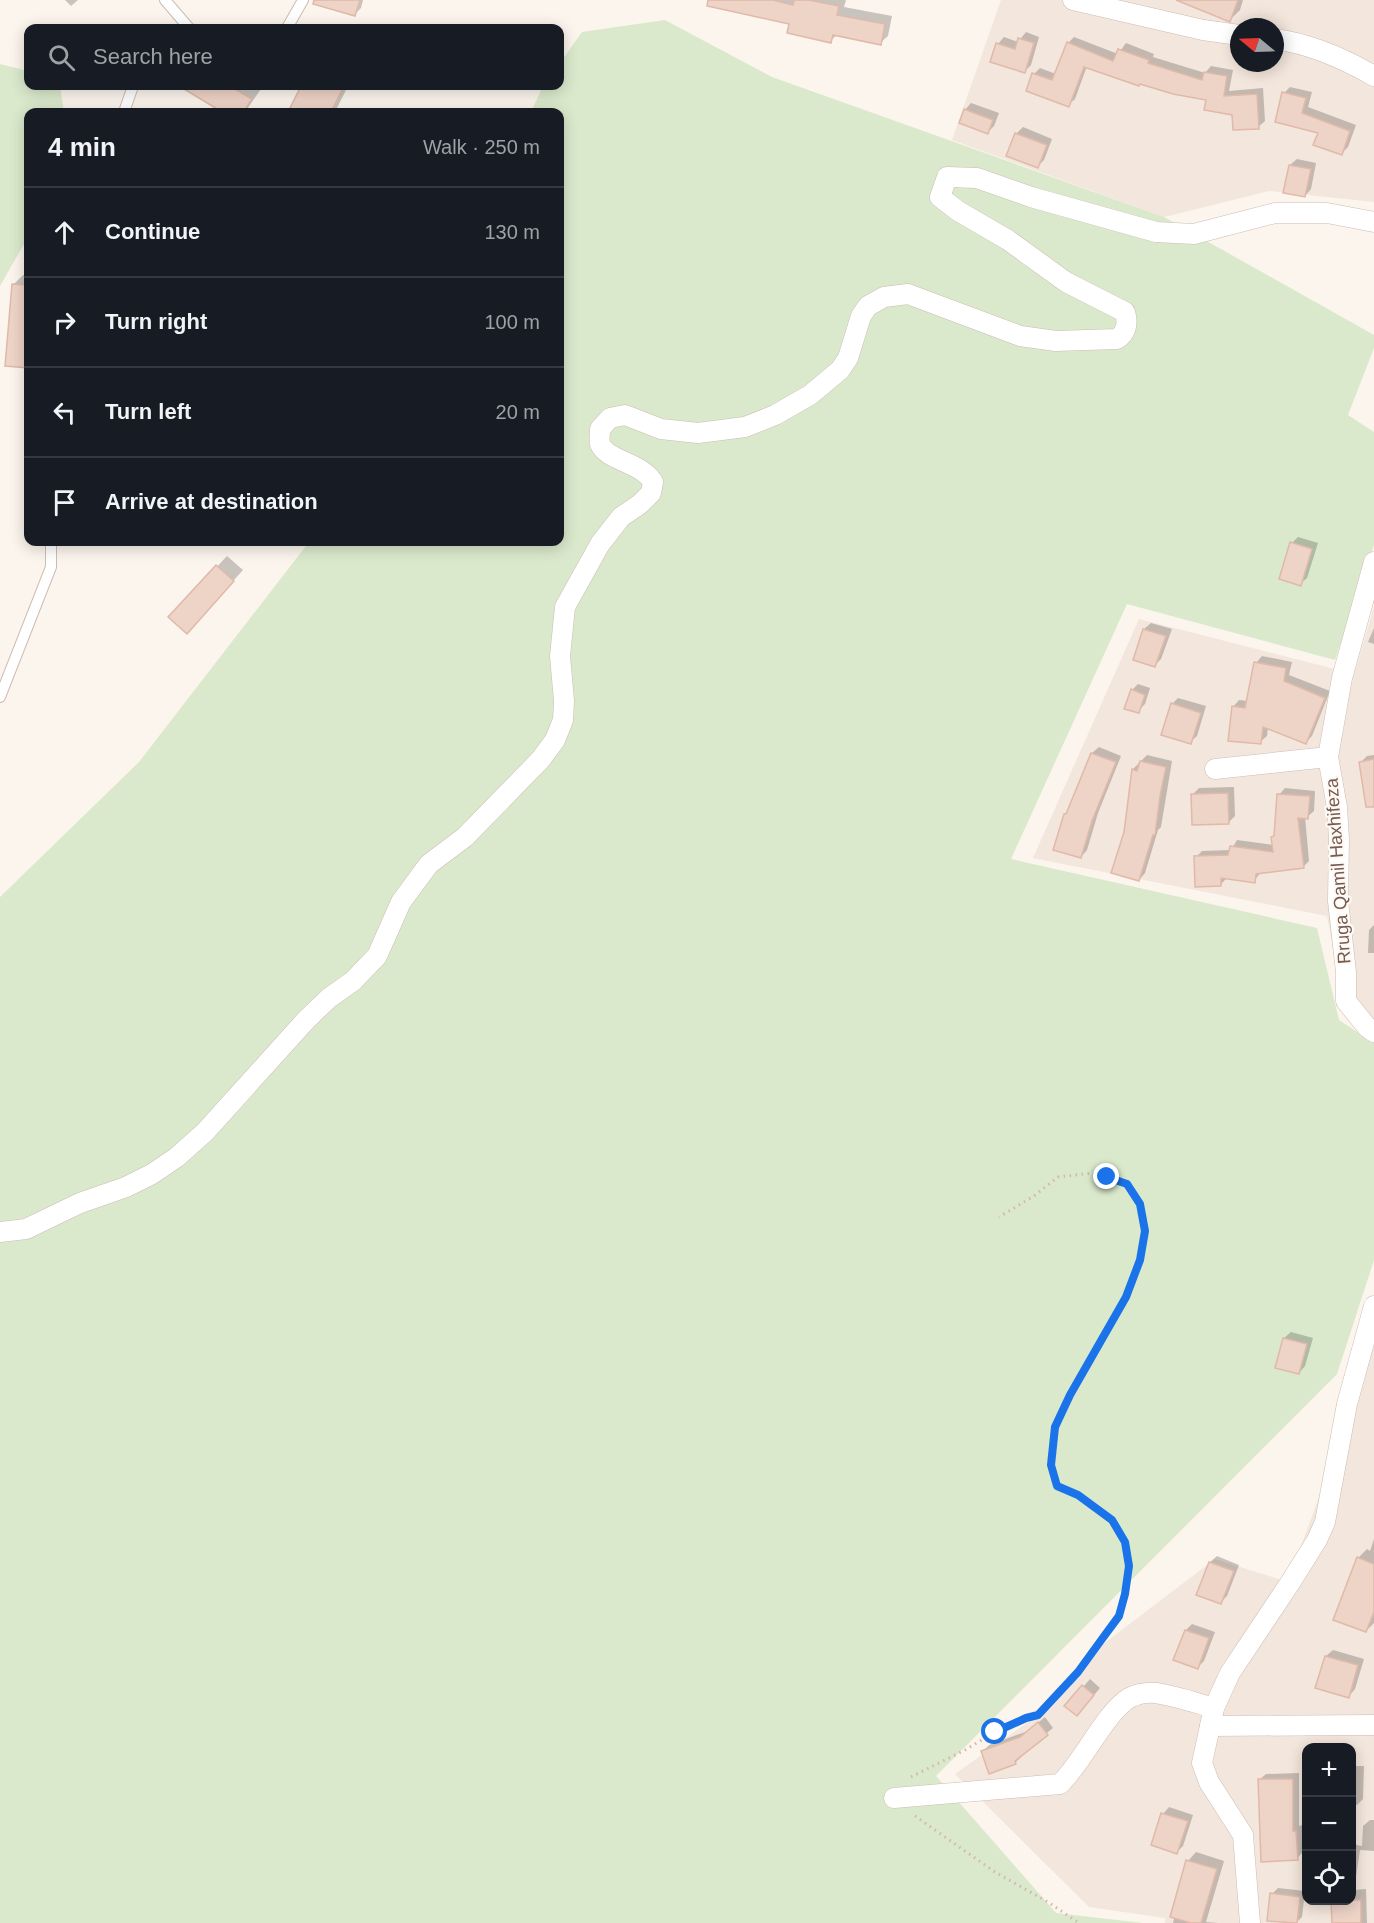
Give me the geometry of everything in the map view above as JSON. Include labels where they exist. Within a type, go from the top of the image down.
[{"type":"street","points":[[1073,0],[1203,30],[1230,34]]},
{"type":"street","points":[[1284,40],[1301,43],[1350,62],[1374,76]]},
{"type":"street","points":[[0,1232],[27,1229],[80,1203],[126,1187],[152,1174],[177,1157],[205,1132],[306,1020],[329,998],[353,981],[377,956],[401,902],[429,864],[465,837],[541,759],[555,740],[563,720],[564,701],[560,656],[566,607],[600,544],[621,517],[651,493],[654,482],[648,472],[609,454],[600,444],[600,429],[610,418],[625,416],[661,429],[698,433],[745,427],[775,416],[810,395],[840,370],[848,358],[861,316],[868,306],[884,297],[908,294],[1020,336],[1056,341],[1117,339],[1123,335],[1128,321],[1125,312],[1066,282],[1008,240],[958,211],[940,197],[947,177],[977,178],[1031,197],[1156,232],[1194,234],[1275,213],[1327,213],[1374,222]]},
{"type":"street","name":"Rruga Qamil Haxhifeza","points":[[1374,562],[1342,678],[1328,757],[1340,839],[1338,901],[1346,972],[1346,1001],[1367,1027],[1374,1032]]},
{"type":"street","points":[[1215,769],[1328,757]]},
{"type":"street","points":[[1250,1923],[1243,1835],[1209,1782],[1202,1763],[1212,1717],[1230,1673],[1295,1575],[1317,1540],[1325,1522],[1347,1404],[1374,1306]]},
{"type":"street","points":[[894,1798],[1060,1784],[1072,1773],[1111,1716],[1127,1700],[1137,1694],[1155,1693],[1212,1717],[1374,1725]]},
{"type":"lane","points":[[165,0],[186,24]]},
{"type":"lane","points":[[289,24],[303,0]]},
{"type":"lane","points":[[125,108],[132,90]]},
{"type":"lane","points":[[0,697],[51,567],[51,546]]},
{"type":"path","points":[[999,1217],[1034,1196],[1058,1177],[1094,1173],[1127,1184],[1140,1204],[1145,1231],[1140,1260],[1126,1297],[1070,1395],[1055,1427],[1051,1465],[1057,1486],[1078,1495],[1112,1520],[1125,1542],[1129,1566],[1125,1594],[1119,1616],[1078,1672],[1038,1715],[995,1732],[965,1750],[912,1776],[894,1798],[903,1808],[935,1828],[995,1872],[1048,1902],[1079,1923]]},
{"type":"shaded area","points":[[1001,0],[1374,0],[1374,202],[1269,191],[1164,217],[952,140]]},
{"type":"shaded area","points":[[1374,607],[1374,1025],[1346,1017],[1327,916],[1033,858],[1139,619],[1354,674]]},
{"type":"shaded area","points":[[1374,1346],[1374,1923],[1165,1923],[1165,1918],[1089,1907],[955,1774],[1038,1715],[1102,1645],[1215,1559],[1288,1582]]},
{"type":"green space","points":[[665,20],[772,77],[1164,217],[1374,335],[1374,348],[1348,415],[1374,432],[1374,545],[1335,660],[1127,604],[1011,859],[1317,928],[1339,1020],[1374,1043],[1374,1260],[1337,1374],[936,1776],[1056,1913],[1143,1923],[0,1923],[0,897],[139,762],[306,546],[564,546],[564,108],[533,108],[541,90],[564,90],[564,57],[582,32]]},
{"type":"green space","points":[[0,64],[24,70],[24,90],[61,90],[63,108],[24,108],[24,244],[0,286]]},
{"type":"building","points":[[314,0],[360,0],[355,16],[313,4]]},
{"type":"building","points":[[708,0],[773,0],[793,5],[794,0],[809,0],[839,6],[837,15],[885,24],[881,45],[833,35],[831,43],[787,33],[789,24],[707,6]]},
{"type":"building","points":[[1176,0],[1238,0],[1230,22]]},
{"type":"building","points":[[1018,38],[1034,43],[1025,73],[990,62],[996,43],[1015,49]]},
{"type":"building","points":[[1067,42],[1113,61],[1118,49],[1149,60],[1148,63],[1202,80],[1204,72],[1227,76],[1224,96],[1257,94],[1259,129],[1233,130],[1232,115],[1204,110],[1206,100],[1173,94],[1140,84],[1139,86],[1084,67],[1069,107],[1026,91],[1032,73],[1052,80]]},
{"type":"building","points":[[186,90],[237,90],[252,99],[246,108],[215,108]]},
{"type":"building","points":[[299,90],[342,90],[333,108],[290,108]]},
{"type":"building","points":[[1282,92],[1306,98],[1302,113],[1350,131],[1342,155],[1313,145],[1318,133],[1275,122]]},
{"type":"building","points":[[964,109],[993,120],[988,134],[959,123]]},
{"type":"building","points":[[1015,133],[1047,145],[1038,168],[1006,156]]},
{"type":"building","points":[[1289,165],[1311,169],[1305,197],[1283,193]]},
{"type":"building","points":[[12,284],[24,285],[24,368],[5,366]]},
{"type":"building","points":[[1290,542],[1312,549],[1301,586],[1279,579]]},
{"type":"building","points":[[216,565],[234,581],[187,634],[168,617]]},
{"type":"building","points":[[1143,629],[1166,636],[1155,667],[1133,660]]},
{"type":"building","points":[[1254,662],[1286,668],[1284,681],[1325,698],[1306,744],[1263,727],[1261,744],[1228,741],[1232,706],[1245,708]]},
{"type":"building","points":[[1131,689],[1145,695],[1139,713],[1124,709]]},
{"type":"building","points":[[1171,703],[1201,713],[1191,744],[1161,735]]},
{"type":"building","points":[[1091,753],[1116,762],[1092,821],[1081,858],[1053,850],[1064,814],[1066,814]]},
{"type":"building","points":[[1374,759],[1374,807],[1366,807],[1359,762]]},
{"type":"building","points":[[1140,761],[1166,767],[1155,835],[1153,835],[1139,881],[1111,873],[1124,832],[1132,769],[1137,771]]},
{"type":"building","points":[[1228,793],[1229,824],[1192,825],[1191,794]]},
{"type":"building","points":[[1277,794],[1310,796],[1308,819],[1298,818],[1304,868],[1256,874],[1255,883],[1221,878],[1221,886],[1195,887],[1194,856],[1228,855],[1230,846],[1273,852],[1271,837],[1274,836]]},
{"type":"building","points":[[1283,1338],[1307,1344],[1299,1374],[1275,1368]]},
{"type":"building","points":[[1357,1557],[1374,1564],[1374,1612],[1366,1632],[1333,1620]]},
{"type":"building","points":[[1209,1562],[1234,1571],[1221,1604],[1196,1595]]},
{"type":"building","points":[[1185,1630],[1209,1638],[1198,1669],[1173,1660]]},
{"type":"building","points":[[1325,1656],[1358,1665],[1349,1698],[1315,1688]]},
{"type":"building","points":[[1082,1685],[1094,1695],[1077,1716],[1064,1706]]},
{"type":"building","points":[[1038,1722],[1048,1735],[1015,1761],[1016,1764],[989,1774],[981,1751],[1020,1737]]},
{"type":"building","points":[[1258,1779],[1293,1779],[1293,1831],[1296,1831],[1298,1860],[1261,1862]]},
{"type":"building","points":[[1161,1813],[1188,1821],[1177,1854],[1151,1845]]},
{"type":"building","points":[[1186,1860],[1217,1869],[1201,1923],[1191,1923],[1170,1917]]},
{"type":"building","points":[[1270,1893],[1300,1897],[1297,1923],[1267,1921]]},
{"type":"building","points":[[1356,1900],[1361,1900],[1361,1923],[1332,1923],[1331,1905],[1356,1905]]},
{"type":"route","points":[[995,1732],[1038,1715],[1078,1672],[1119,1616],[1125,1594],[1129,1566],[1125,1542],[1112,1520],[1078,1495],[1057,1486],[1051,1465],[1055,1427],[1070,1395],[1126,1297],[1140,1260],[1145,1231],[1140,1204],[1127,1184],[1107,1177]]}]
